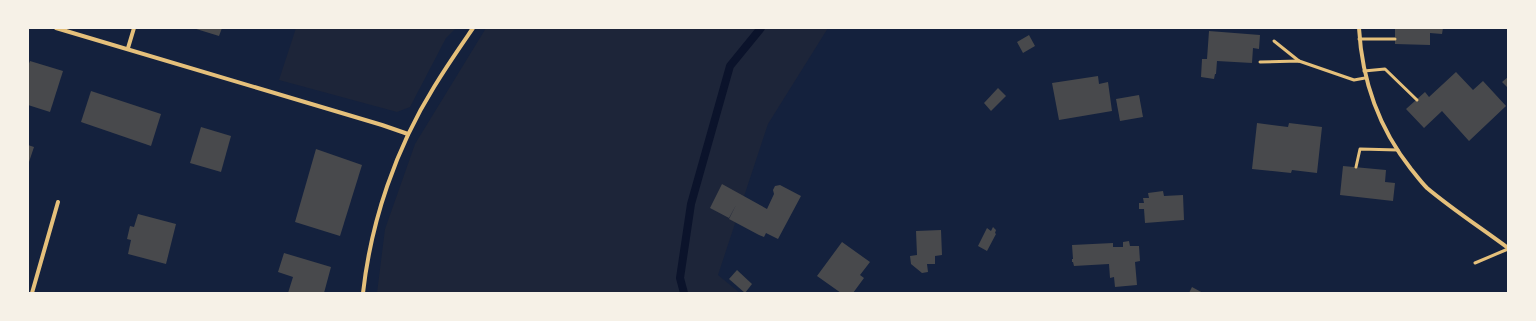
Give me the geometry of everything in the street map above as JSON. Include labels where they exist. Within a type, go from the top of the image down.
[{"type":"street","points":[[56,28],[375,122],[408,134]]},
{"type":"street","points":[[128,48],[134,28]]},
{"type":"street","points":[[363,293],[372,240],[382,203],[397,159],[408,134],[433,88],[473,28]]},
{"type":"street","points":[[1359,28],[1359,39],[1365,78],[1374,104],[1387,133],[1398,150],[1426,187],[1508,248]]},
{"type":"street","points":[[32,293],[58,202]]},
{"type":"lane","points":[[1359,39],[1395,39]]},
{"type":"lane","points":[[1274,41],[1299,61],[1354,80],[1365,78]]},
{"type":"lane","points":[[1260,62],[1299,61]]},
{"type":"lane","points":[[1364,71],[1386,69],[1417,100]]},
{"type":"lane","points":[[1356,167],[1360,149],[1398,150]]},
{"type":"lane","points":[[1475,263],[1508,248]]},
{"type":"shaded area","points":[[296,28],[456,28],[446,38],[410,107],[397,112],[279,80]]},
{"type":"shaded area","points":[[486,28],[828,28],[768,124],[718,275],[740,293],[377,293],[385,229],[415,144]]},
{"type":"building","points":[[193,28],[222,28],[219,36]]},
{"type":"building","points":[[1395,28],[1443,28],[1442,34],[1430,33],[1430,45],[1395,44]]},
{"type":"building","points":[[1209,31],[1260,35],[1259,49],[1253,48],[1252,63],[1217,61],[1214,79],[1201,77],[1202,59],[1207,59]]},
{"type":"building","points":[[1029,35],[1035,46],[1023,53],[1017,42]]},
{"type":"building","points":[[30,61],[63,71],[50,112],[28,105],[28,66]]},
{"type":"building","points":[[1456,72],[1473,90],[1483,81],[1506,106],[1469,141],[1442,111],[1424,128],[1406,109],[1425,92],[1429,97]]},
{"type":"building","points":[[1098,76],[1099,84],[1108,82],[1112,111],[1059,120],[1052,83]]},
{"type":"building","points":[[1508,77],[1508,88],[1502,82]]},
{"type":"building","points":[[998,88],[1006,96],[991,111],[984,103]]},
{"type":"building","points":[[91,91],[161,114],[151,146],[81,122]]},
{"type":"building","points":[[1139,95],[1143,117],[1120,121],[1116,99]]},
{"type":"building","points":[[1257,123],[1288,127],[1289,123],[1322,127],[1317,173],[1292,170],[1291,173],[1252,169]]},
{"type":"building","points":[[201,127],[231,136],[221,172],[190,163]]},
{"type":"building","points":[[28,145],[34,147],[28,165]]},
{"type":"building","points":[[316,149],[362,165],[340,236],[295,222]]},
{"type":"building","points":[[1343,166],[1386,170],[1385,182],[1395,183],[1393,201],[1340,195]]},
{"type":"building","points":[[722,184],[767,209],[774,194],[773,190],[775,186],[780,185],[801,196],[778,239],[766,233],[764,237],[729,219],[736,205],[729,218],[710,208]]},
{"type":"building","points":[[1163,191],[1164,196],[1183,195],[1184,220],[1145,223],[1144,209],[1139,209],[1139,203],[1144,203],[1143,198],[1149,198],[1148,193]]},
{"type":"building","points":[[138,214],[176,224],[166,264],[128,254],[131,240],[127,239],[130,226],[134,227]]},
{"type":"building","points":[[993,227],[996,230],[996,234],[987,251],[978,246],[987,228],[991,231]]},
{"type":"building","points":[[941,230],[942,255],[935,256],[935,264],[927,264],[928,272],[922,273],[911,264],[910,256],[917,255],[916,231]]},
{"type":"building","points":[[1129,241],[1130,246],[1139,246],[1140,261],[1135,262],[1137,285],[1115,287],[1114,277],[1110,278],[1109,264],[1074,266],[1072,262],[1072,245],[1113,243],[1113,247],[1123,247],[1123,242]]},
{"type":"building","points":[[842,242],[870,262],[860,275],[864,278],[853,293],[841,293],[817,276]]},
{"type":"building","points":[[284,253],[331,267],[324,293],[288,293],[293,277],[278,272]]},
{"type":"building","points":[[737,270],[752,284],[745,293],[729,279]]},
{"type":"building","points":[[1192,287],[1203,293],[1189,293]]},
{"type":"waterway","points":[[684,293],[680,278],[691,204],[730,66],[761,28]]}]
